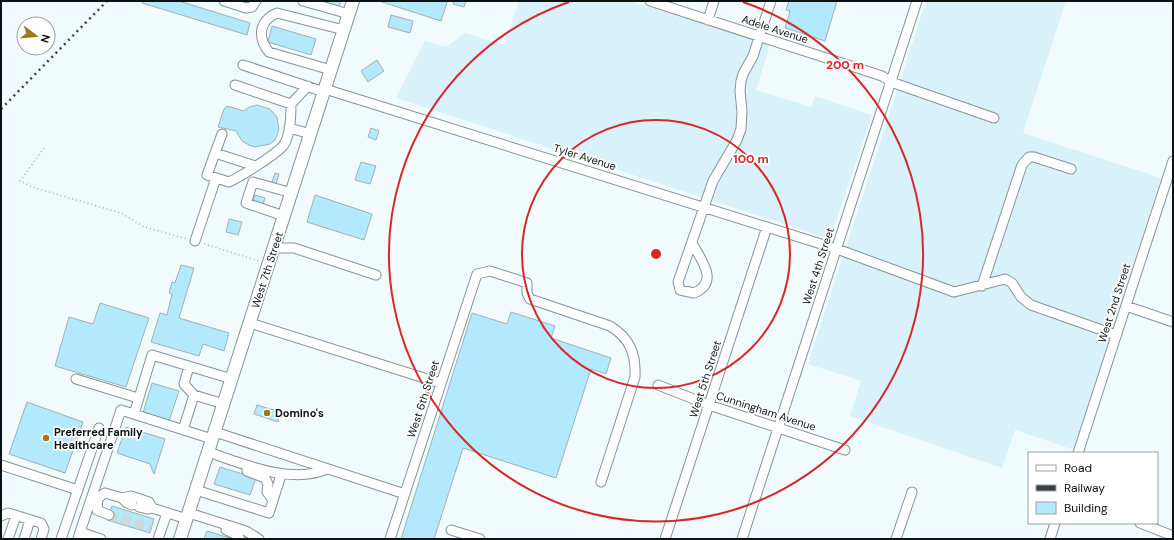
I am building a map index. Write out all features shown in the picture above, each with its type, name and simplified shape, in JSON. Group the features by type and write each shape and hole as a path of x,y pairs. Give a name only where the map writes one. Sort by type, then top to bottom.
{"main road":[{"name":"West 7th Street","path":"180,539 353,1"}],"street":[{"path":"224,1 246,8 252,7 256,1"},
{"path":"303,1 349,14"},
{"name":"Adele Avenue","path":"650,1 882,76 891,82 994,118"},
{"path":"708,20 714,1"},
{"path":"692,243 707,273 708,280 704,287 694,293 680,290 678,282 713,181 737,140 741,129 741,81 743,74 753,56 771,1"},
{"name":"West 4th Street","path":"742,539 917,1"},
{"path":"331,70 269,52 263,44 261,28 268,17 277,12 344,30"},
{"name":"Tyler Avenue","path":"243,65 837,249 954,292 1005,279 1012,283 1021,297 1031,305 1116,335"},
{"path":"235,86 291,104"},
{"path":"222,134 208,176 229,182 245,174 283,146 289,128 291,104 308,86"},
{"path":"289,128 311,134"},
{"path":"215,153 255,166"},
{"path":"982,286 1022,165 1025,160 1034,157 1071,169"},
{"name":"West 2nd Street","path":"1078,452 1173,161"},
{"path":"245,174 253,182 292,193"},
{"path":"195,241 216,178"},
{"path":"253,182 246,203 284,216"},
{"name":"West 5th Street","path":"665,539 767,227"},
{"path":"274,248 294,248 376,275"},
{"name":"West 6th Street","path":"390,539 440,382 477,274 484,272 490,271 527,283 530,299 610,326 620,332 630,346 636,360 635,377 601,482"},
{"path":"1126,306 1173,322"},
{"path":"250,323 440,382"},
{"path":"134,414 152,355 232,379"},
{"path":"189,366 184,384 194,395 224,404"},
{"path":"76,379 138,398"},
{"name":"Cunningham Avenue","path":"658,385 709,406 845,450"},
{"path":"182,430 194,395"},
{"path":"101,539 79,535 121,410 182,430 214,436 327,469 405,494"},
{"path":"60,539 99,428"},
{"path":"208,452 280,475 320,472 327,469"},
{"path":"223,457 227,464 265,478 268,484 267,492 273,500"},
{"path":"1,465 78,490"},
{"path":"196,490 269,513 280,475"},
{"path":"896,539 912,492"},
{"path":"109,515 97,510 98,498 105,493 122,498 127,503 135,506 188,516 246,531 255,538"},
{"path":"122,498 131,496 149,502 152,508"},
{"path":"1,516 8,513 41,522 44,529 41,539"},
{"path":"151,528 159,535 167,513"},
{"path":"8,539 16,516"},
{"path":"24,539 30,520"},
{"path":"214,522 238,538"},
{"path":"1050,539 1055,524"},
{"path":"1143,524 1173,536"},
{"path":"451,530 480,539"}],"path":[{"path":"44,148 20,180 35,188 121,213 144,228 195,241 269,264"}],"shaded area":[{"path":"519,1 629,1 770,45 756,90 811,107 815,96 872,115 830,239 396,98 425,41 446,47 465,33 504,45"},
{"path":"926,1 1066,1 1023,133 1161,178 1074,450 1015,430 1002,468 850,416 861,381 808,364"}],"building":[{"path":"143,1 179,1 250,23 247,35 142,3"},
{"path":"314,1 341,1 338,8"},
{"path":"379,1 445,1 447,2 441,21"},
{"path":"454,1 466,1 464,7 453,4"},
{"path":"789,1 837,1 825,41 785,28 790,11 786,10"},
{"path":"391,15 413,21 410,33 388,27"},
{"path":"272,26 316,39 311,55 268,42"},
{"path":"377,60 384,71 368,82 361,71"},
{"path":"257,105 270,109 277,117 279,130 275,140 270,144 255,147 242,141 236,131 218,127 224,109 227,106 244,111 249,107"},
{"path":"371,128 379,131 376,140 368,137"},
{"path":"361,162 376,166 370,184 355,180"},
{"path":"275,173 279,174 276,184 272,182"},
{"path":"255,195 265,198 263,204 253,202"},
{"path":"315,195 372,214 364,240 307,222"},
{"path":"229,219 242,222 238,235 226,232"},
{"path":"181,265 194,268 179,318 229,333 224,351 203,344 199,356 151,342 160,313 167,315 172,294 169,293 172,282 175,283"},
{"path":"100,303 149,318 126,387 55,366 69,317 93,324"},
{"path":"511,312 555,326 551,338 611,358 606,374 591,369 556,478 463,448 434,539 401,539 472,313 507,324"},
{"path":"152,383 179,391 168,424 142,416"},
{"name":"Preferred Family Healthcare","path":"27,402 83,422 65,473 9,454"},
{"name":"Domino's","path":"257,405 280,412 278,422 254,414"},
{"path":"126,427 165,439 154,474 150,464 117,453"},
{"path":"220,467 256,478 250,495 214,484"},
{"path":"112,506 154,519 150,533 107,520"},
{"path":"207,531 233,539 204,539"}],"tunnel":[{"path":"109,515 151,528"}],"railway":[{"path":"1,109 107,1"}],"place":[{"name":"Domino's","path":"267,413"},
{"name":"Preferred Family Healthcare","path":"46,438"}]}
